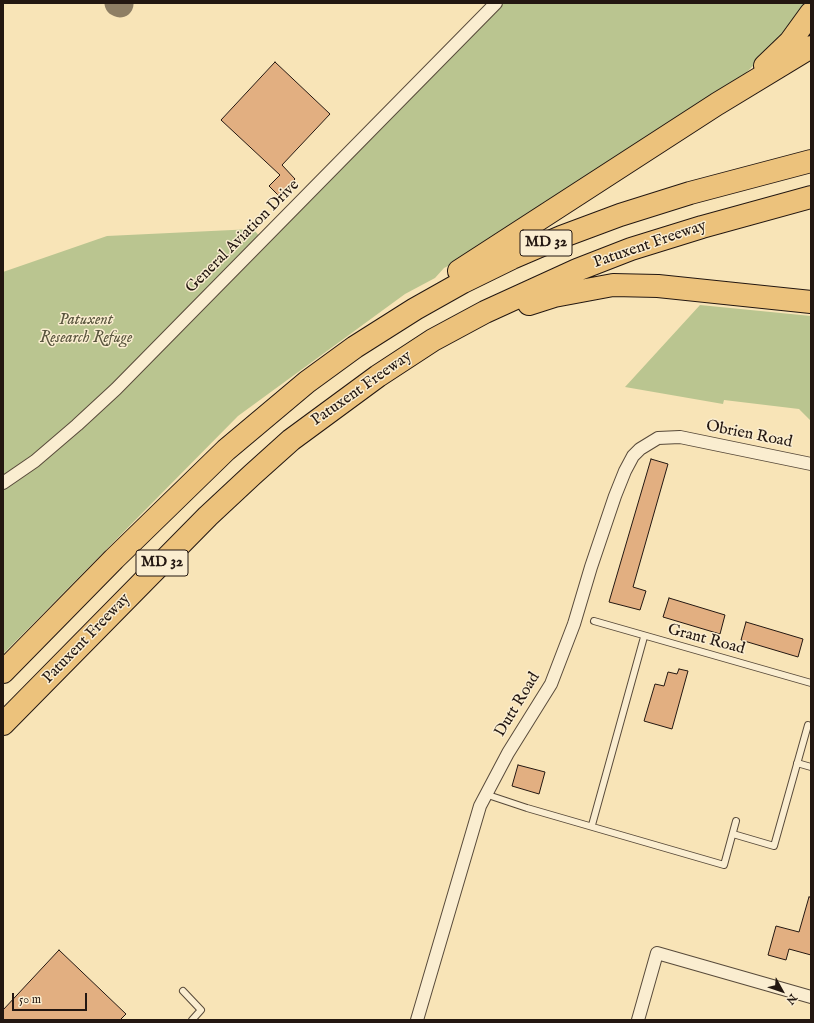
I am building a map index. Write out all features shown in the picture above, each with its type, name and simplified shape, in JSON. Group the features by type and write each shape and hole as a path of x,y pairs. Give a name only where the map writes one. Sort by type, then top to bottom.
{"highway":[{"path":"717,104 769,63 790,42 811,13"},
{"path":"307,382 353,344 410,302 717,104 811,47"},
{"name":"MD 32","path":"3,672 181,492 232,444 307,382 355,347 414,309 463,282 512,258 620,215 690,192 811,160"},
{"name":"Patuxent Freeway","path":"3,724 208,516 291,440 378,376 433,340 485,312 535,288 631,250 702,226 811,198"},
{"path":"329,411 488,320 554,296 613,285 658,286 811,302"}],"street":[{"name":"General Aviation Drive","path":"3,483 47,451 116,389 496,3"},
{"name":"Obrien Road","path":"680,437 811,464"},
{"name":"Dutt Road","path":"417,1020 472,829 485,794 508,753 551,684 574,624 590,567 629,463 640,449 658,438 680,437"},
{"path":"638,1020 657,953 811,997"}],"lane":[{"name":"Grant Road","path":"594,621 644,637 811,683"},
{"path":"592,825 644,637"},
{"path":"733,834 774,846 808,725 811,726"},
{"path":"797,763 811,767"},
{"path":"485,794 527,808 592,825 724,865 736,821"},
{"path":"183,991 201,1010 192,1020"}],"green space":[{"name":"Patuxent Research Refuge","path":"502,3 806,3 790,28 746,73 566,190 469,256 444,268 435,278 405,294 238,416 3,654 3,272 107,236 253,229 266,243"},
{"path":"700,305 811,316 811,421 799,409 724,400 723,404 625,387"}],"building":[{"path":"275,62 330,114 282,165 295,179 279,196 269,186 280,175 221,120"},
{"path":"651,459 668,464 633,587 646,591 640,610 609,602"},
{"path":"669,598 725,615 720,634 663,617"},
{"path":"746,622 803,639 798,657 741,640"},
{"path":"679,669 688,671 672,729 644,721 655,684 664,686 668,672 677,674"},
{"path":"518,765 545,772 539,794 512,786"},
{"path":"809,897 811,897 811,955 789,949 786,960 768,955 776,926 799,932"},
{"path":"59,950 126,1014 120,1020 3,1020 3,1010"}]}
